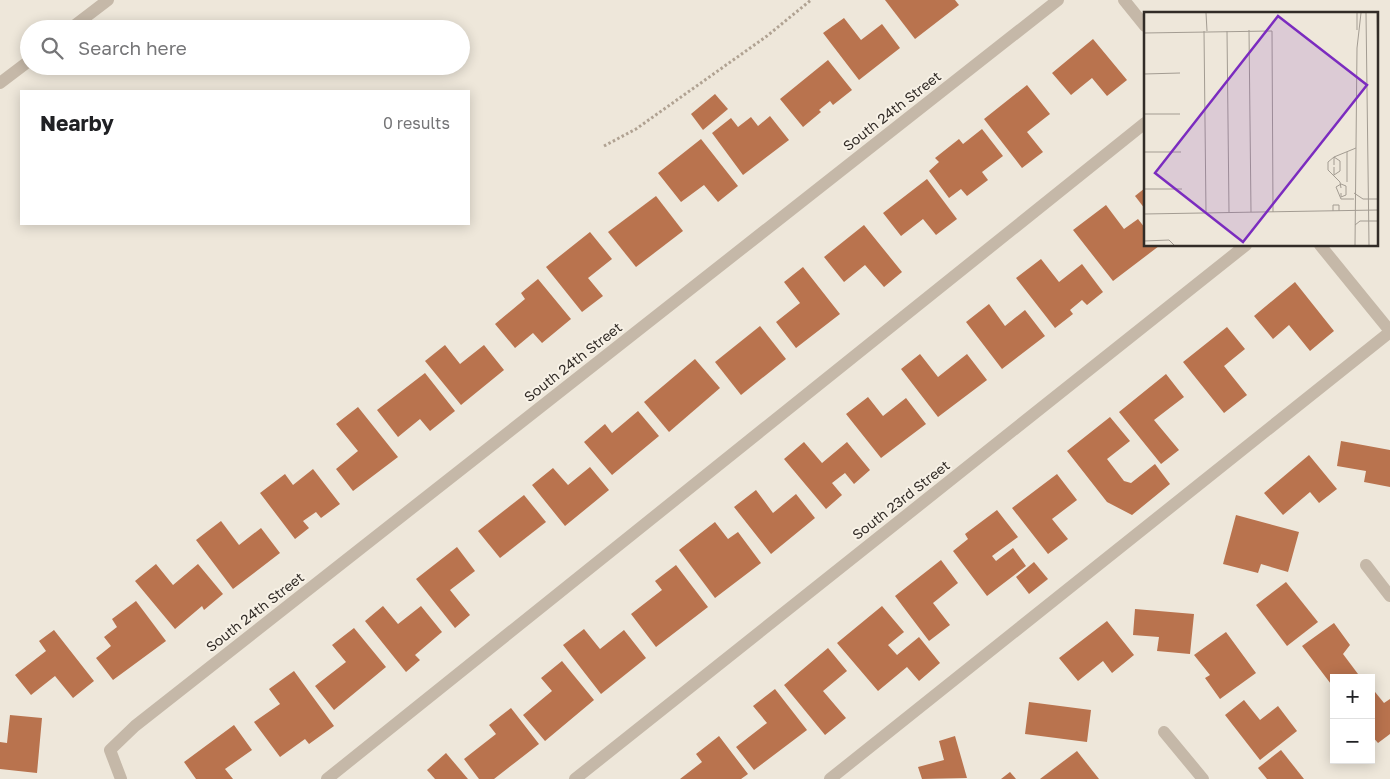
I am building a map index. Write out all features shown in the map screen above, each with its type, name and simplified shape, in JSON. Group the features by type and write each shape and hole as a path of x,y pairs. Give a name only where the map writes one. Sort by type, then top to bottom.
{"street":[{"path":"82,20 108,0"},
{"name":"South 24th Street","path":"121,779 110,750 135,726 1058,0"},
{"path":"1124,0 1144,25"},
{"path":"0,83 20,68"},
{"path":"327,779 1144,124"},
{"name":"South 23rd Street","path":"575,779 1245,246"},
{"path":"830,779 1390,332 1321,246"},
{"path":"1366,565 1390,596"},
{"path":"1164,732 1203,779"}],"path":[{"path":"604,146 636,129 767,36 811,0"}],"building":[{"path":"885,0 955,0 959,5 915,39"},
{"path":"844,18 861,40 882,24 900,48 859,80 823,33"},
{"path":"1093,39 1127,80 1107,96 1092,78 1071,95 1052,73"},
{"path":"828,60 852,90 833,105 830,101 819,110 821,112 803,127 780,99"},
{"path":"1027,85 1050,114 1027,132 1043,152 1022,168 984,119"},
{"path":"715,94 728,109 703,130 691,114"},
{"path":"770,116 789,140 743,175 712,133 731,118 738,127 751,117 758,126"},
{"path":"982,129 1003,156 982,172 988,180 967,196 961,189 949,198 929,171 939,162 935,158 959,139 963,144"},
{"path":"701,139 738,186 718,202 704,185 681,202 658,173"},
{"path":"927,179 957,219 936,235 923,219 901,236 883,213"},
{"path":"1144,189 1144,208 1135,196"},
{"path":"656,196 683,231 636,267 608,232"},
{"path":"1106,205 1124,229 1138,219 1144,227 1144,246 1159,246 1113,281 1073,230"},
{"path":"864,225 902,272 884,287 865,265 844,282 824,257"},
{"path":"590,232 612,259 588,278 603,296 582,312 546,267"},
{"path":"1041,259 1059,282 1082,264 1103,292 1087,305 1082,300 1070,310 1073,314 1055,328 1016,278"},
{"path":"803,267 840,314 796,348 776,322 800,303 784,282"},
{"path":"538,279 571,319 542,343 533,333 515,348 495,324 525,299 521,293"},
{"path":"1295,282 1334,331 1310,351 1289,325 1273,339 1254,316"},
{"path":"989,304 1005,326 1025,310 1045,336 1002,369 966,322"},
{"path":"760,326 786,359 741,395 715,362"},
{"path":"1227,327 1245,349 1224,366 1247,395 1224,413 1183,362"},
{"path":"445,345 460,364 484,345 504,370 461,405 425,361"},
{"path":"920,354 938,377 967,354 987,380 938,417 901,369"},
{"path":"695,359 720,388 669,432 644,402"},
{"path":"425,373 455,411 430,431 420,419 398,437 377,410"},
{"path":"1166,374 1184,397 1154,420 1179,450 1161,464 1119,412"},
{"path":"868,397 883,416 906,398 926,424 881,458 846,414"},
{"path":"358,407 398,457 353,491 336,469 358,451 336,424"},
{"path":"638,411 659,436 612,475 584,442 605,424 612,433"},
{"path":"1110,417 1130,441 1107,459 1124,481 1131,483 1155,464 1170,484 1132,515 1107,502 1067,451"},
{"path":"1341,441 1390,450 1390,487 1364,482 1366,471 1337,466"},
{"path":"804,442 822,463 847,442 870,470 854,484 845,473 832,483 842,495 826,509 784,459"},
{"path":"1309,455 1337,489 1319,503 1310,492 1283,515 1264,493"},
{"path":"590,467 609,490 565,526 532,485 553,468 568,485"},
{"path":"313,469 340,504 321,518 316,512 303,521 309,528 295,539 260,493 285,474 293,485"},
{"path":"1057,474 1077,500 1052,519 1068,539 1048,554 1012,508"},
{"path":"756,490 773,513 796,494 815,518 771,554 734,507"},
{"path":"524,495 546,522 500,558 478,531"},
{"path":"997,510 1018,537 992,556 996,561 1013,548 1026,566 987,596 953,551 968,539 965,534"},
{"path":"1236,515 1299,532 1288,572 1261,564 1258,573 1223,564"},
{"path":"221,521 239,545 261,528 280,553 233,589 196,540"},
{"path":"715,522 728,539 738,532 761,563 715,598 679,550"},
{"path":"457,547 475,571 450,590 470,615 455,628 416,579"},
{"path":"941,560 958,583 933,603 950,625 929,641 895,596"},
{"path":"1034,562 1048,579 1029,594 1016,577"},
{"path":"156,564 173,585 198,564 223,594 204,610 202,606 175,629 135,581"},
{"path":"676,565 708,607 656,647 631,614 662,590 655,581"},
{"path":"1286,582 1318,622 1287,646 1256,605"},
{"path":"136,601 166,641 113,680 96,658 111,646 104,637 117,627 112,619"},
{"path":"383,606 398,624 421,606 442,632 415,655 420,660 406,672 365,621"},
{"path":"882,606 904,632 888,645 897,655 919,637 940,663 919,681 907,667 878,691 837,643"},
{"path":"1135,609 1194,614 1190,654 1157,651 1159,637 1133,635"},
{"path":"1107,621 1134,655 1112,673 1103,661 1078,681 1059,658"},
{"path":"1334,623 1350,645 1343,654 1358,674 1330,674 1330,683 1302,646"},
{"path":"354,628 386,667 334,710 315,686 346,662 332,645"},
{"path":"584,629 600,649 624,630 646,658 601,694 563,645"},
{"path":"54,630 94,681 73,698 55,676 31,695 15,675 46,651 39,641"},
{"path":"1226,632 1256,673 1220,699 1205,678 1210,675 1194,655"},
{"path":"828,648 847,671 823,691 846,718 825,735 784,685"},
{"path":"562,661 594,700 545,741 523,715 552,691 541,678"},
{"path":"294,671 334,726 309,744 305,739 280,757 254,722 280,704 269,689"},
{"path":"775,689 807,730 754,770 736,747 767,723 753,706"},
{"path":"1375,692 1384,703 1390,699 1390,734 1378,743 1375,740"},
{"path":"1244,700 1260,720 1278,706 1297,731 1260,760 1225,715"},
{"path":"1029,702 1091,710 1087,742 1025,734"},
{"path":"511,708 539,744 494,779 479,779 464,759 496,734 489,725"},
{"path":"10,715 42,718 37,773 0,769 0,742 7,743"},
{"path":"234,725 252,750 225,769 233,779 196,779 184,762"},
{"path":"719,736 748,774 741,779 680,779 702,762 696,754"},
{"path":"955,736 967,778 922,779 918,767 944,760 939,741"},
{"path":"1281,750 1304,779 1267,779 1258,768"},
{"path":"1077,751 1099,779 1040,779"},
{"path":"446,753 468,779 435,779 427,770"},
{"path":"1010,772 1016,779 1001,779"}]}
